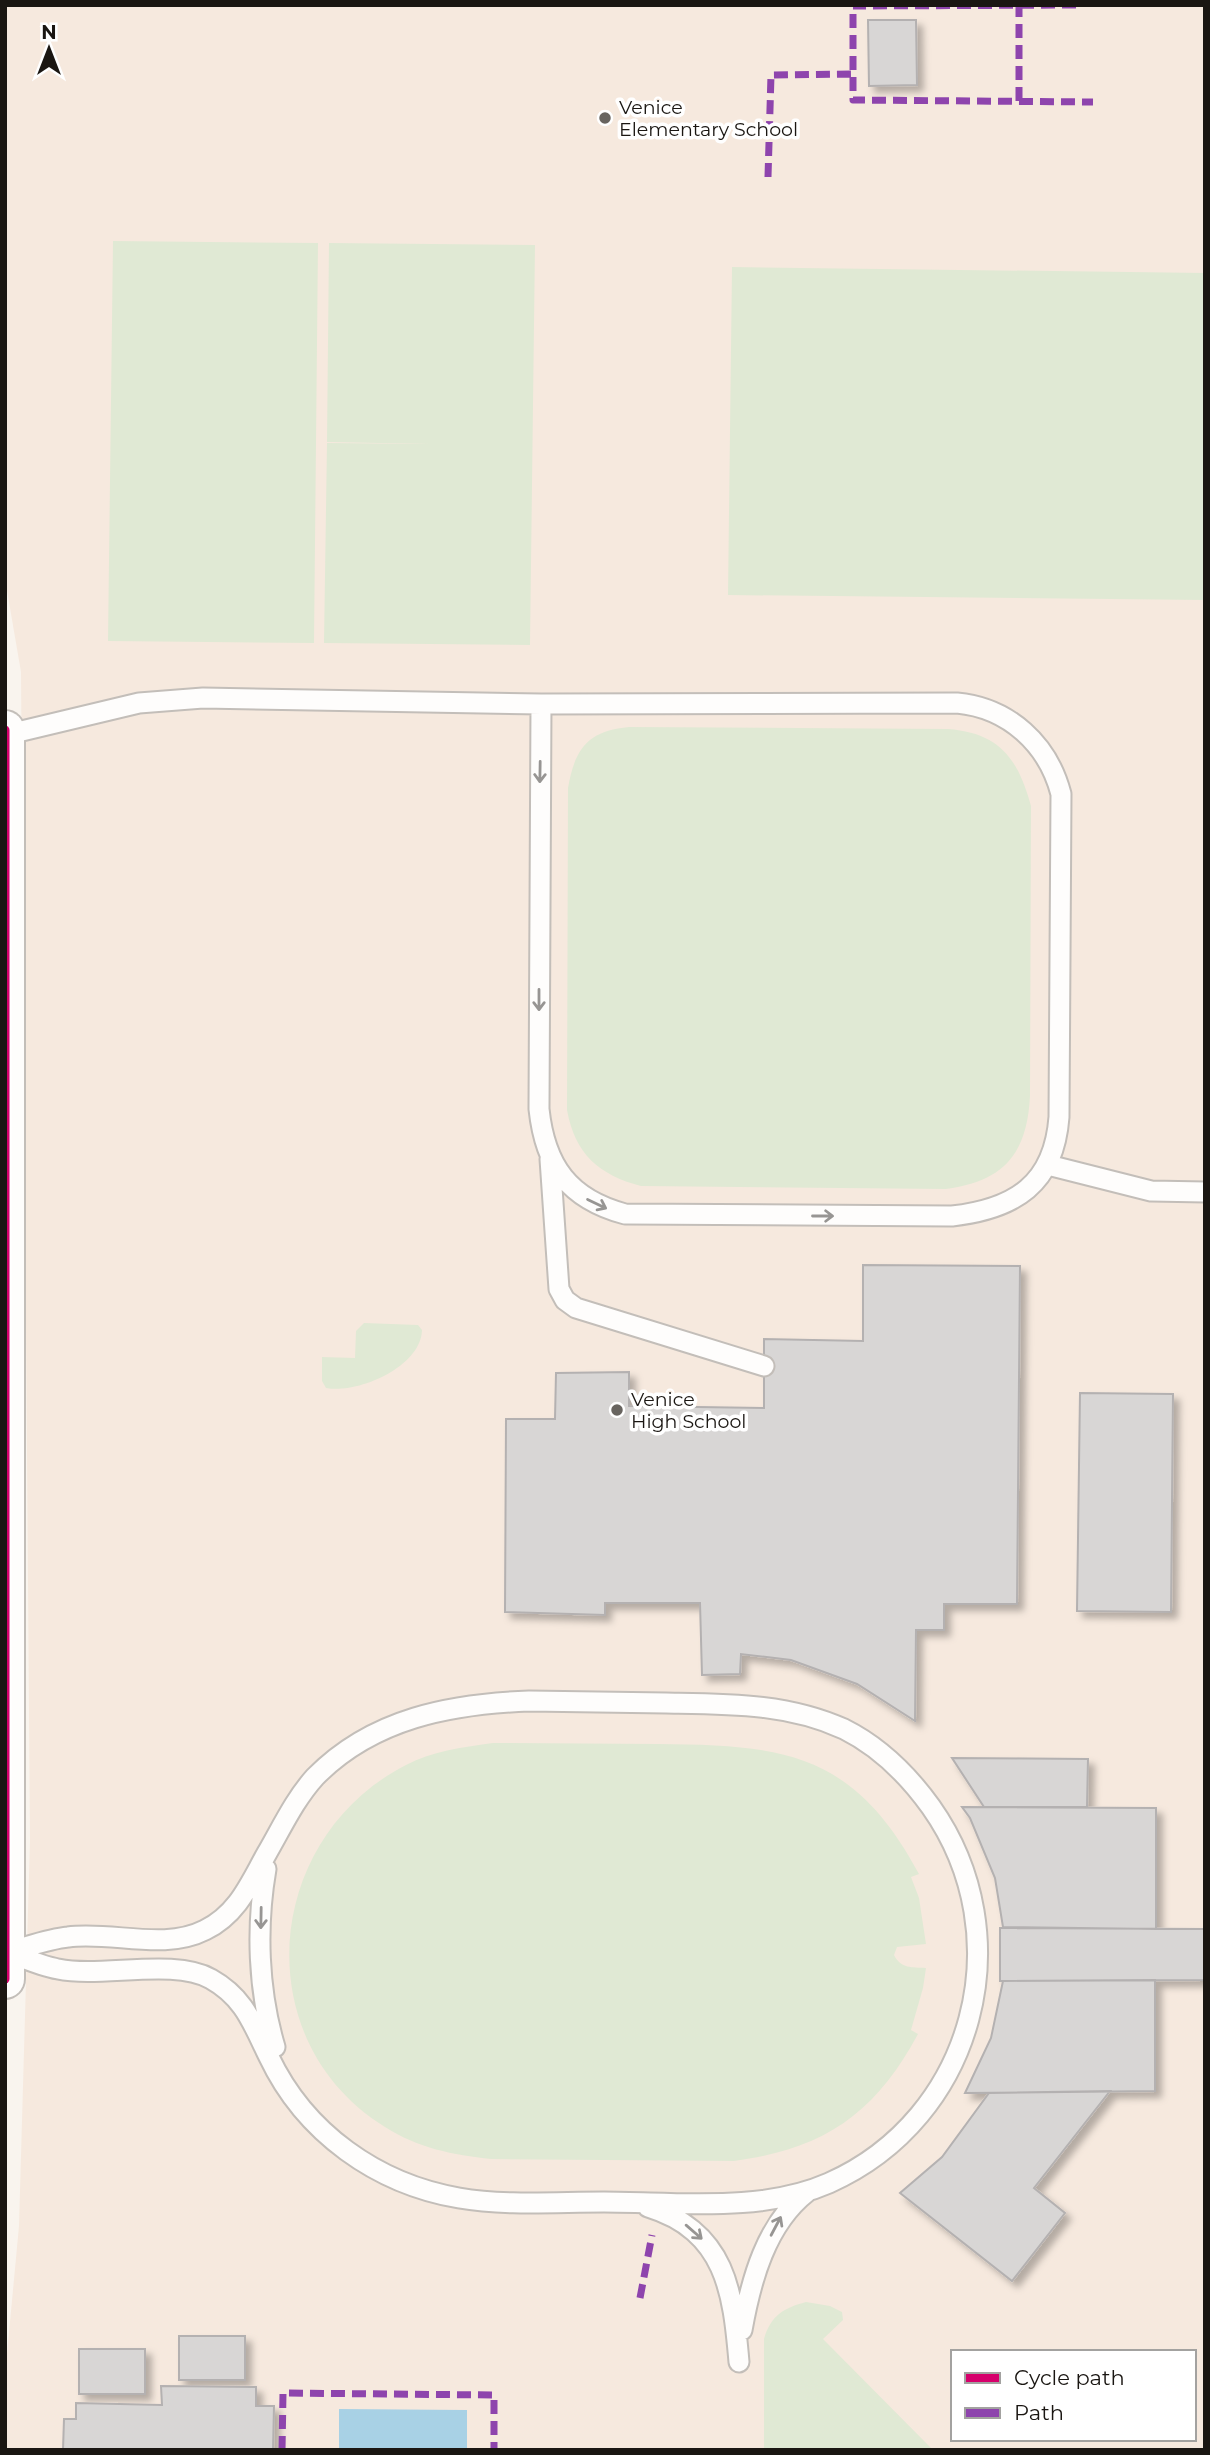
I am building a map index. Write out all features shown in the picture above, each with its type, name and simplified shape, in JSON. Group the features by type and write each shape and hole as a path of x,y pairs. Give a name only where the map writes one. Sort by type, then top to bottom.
{"street":[{"path":"5,734 6,1961"}],"lane":[{"path":"5,734 139,703 203,698 541,704 957,703 994,712 1030,737 1051,766 1061,794 1059,1117 1048,1165 1021,1195 973,1214 645,1216 625,1214 594,1204 569,1185 549,1156"},
{"path":"541,704 539,1109 549,1156 559,1289 565,1300 576,1308 764,1366"},
{"path":"1048,1165 1151,1192 1205,1192"},
{"path":"529,1701 741,1704 798,1712 845,1730 869,1744 909,1779 949,1835 969,1885 977,1919 978,1973 967,2029 956,2057 920,2113 876,2154 852,2171 810,2190 744,2202 503,2202 431,2193 399,2182 341,2147 295,2099 268,2057 246,2009 231,1992 209,1978 183,1971 59,1969 6,1961 69,1937 163,1938 205,1930 229,1914 249,1890 281,1828 315,1778 359,1742 408,1719 471,1704 529,1701"},
{"path":"281,1828 267,1863 263,1888 262,1978 272,2035 295,2099"},
{"path":"634,2202 666,2212 689,2227 707,2244 719,2262 729,2284 739,2362 746,2312 764,2253 782,2216 810,2190"}],"shaded area":[{"name":"Venice High School","path":"5,5 1205,5 1205,2450 5,2450 5,2375 19,2226 30,1841 21,672 5,579"}],"green space":[{"path":"113,241 318,243 314,643 108,641"},
{"path":"329,243 535,245 530,645 324,643 327,443 430,444 327,442"},
{"path":"732,267 1205,273 1205,600 728,595"},
{"path":"629,727 948,729 981,736 1004,751 1020,775 1031,806 1030,1096 1024,1134 1009,1161 983,1179 946,1189 641,1186 613,1176 591,1160 576,1139 567,1110 568,788 575,762 586,744 603,733"},
{"path":"364,1323 418,1325 422,1330 419,1343 411,1356 386,1375 354,1387 326,1388 322,1381 322,1357 355,1358 356,1331"},
{"path":"493,1743 658,1744 743,1748 779,1754 812,1764 841,1780 869,1803 894,1834 919,1874 911,1877 919,1898 926,1944 897,1947 894,1955 904,1965 926,1968 911,2030 918,2034 884,2086 844,2123 820,2137 795,2147 734,2161 491,2159 463,2155 423,2145 397,2134 340,2090 310,2044 293,1994 290,1941 300,1889 323,1840 358,1798 416,1760 448,1750"},
{"path":"806,2302 830,2306 842,2312 843,2320 823,2339 933,2450 764,2450 764,2339 770,2324 779,2314"}],"water":[{"path":"339,2409 467,2410 467,2450 339,2450"}],"building":[{"path":"868,20 916,20 917,85 869,86"},
{"path":"863,1265 1020,1266 1017,1604 944,1604 944,1630 916,1630 915,1721 857,1684 791,1660 741,1654 740,1674 702,1675 700,1603 605,1603 605,1615 505,1612 506,1419 555,1419 556,1373 629,1372 629,1406 764,1408 764,1339 863,1341"},
{"path":"1080,1393 1173,1394 1171,1612 1077,1611"},
{"path":"952,1758 1088,1759 1087,1807 984,1807"},
{"path":"962,1807 1156,1808 1156,1929 1003,1927 995,1878 970,1818"},
{"path":"1000,1928 1205,1929 1205,1980 1000,1981"},
{"path":"1155,1980 1155,2091 965,2093 991,2038 1003,1981"},
{"path":"1110,2091 1034,2188 1065,2213 1012,2281 900,2193 942,2157 989,2093"},
{"path":"179,2336 245,2336 245,2380 179,2380"},
{"path":"79,2349 145,2349 145,2394 79,2394"},
{"path":"161,2386 256,2387 256,2406 274,2406 273,2450 63,2450 64,2419 76,2419 76,2403 162,2405"}],"marked path":[{"path":"1076,5 853,6 853,100 1093,102"},
{"path":"1019,7 1019,101"},
{"path":"768,177 771,75 853,74"},
{"path":"640,2298 652,2235"},
{"path":"282,2450 283,2393 494,2395 494,2450"}],"cycle path":[{"path":"5,730 5,1979"}],"place":[{"name":"Venice Elementary School","path":"605,118"},
{"name":"Venice High School","path":"617,1410"}]}
